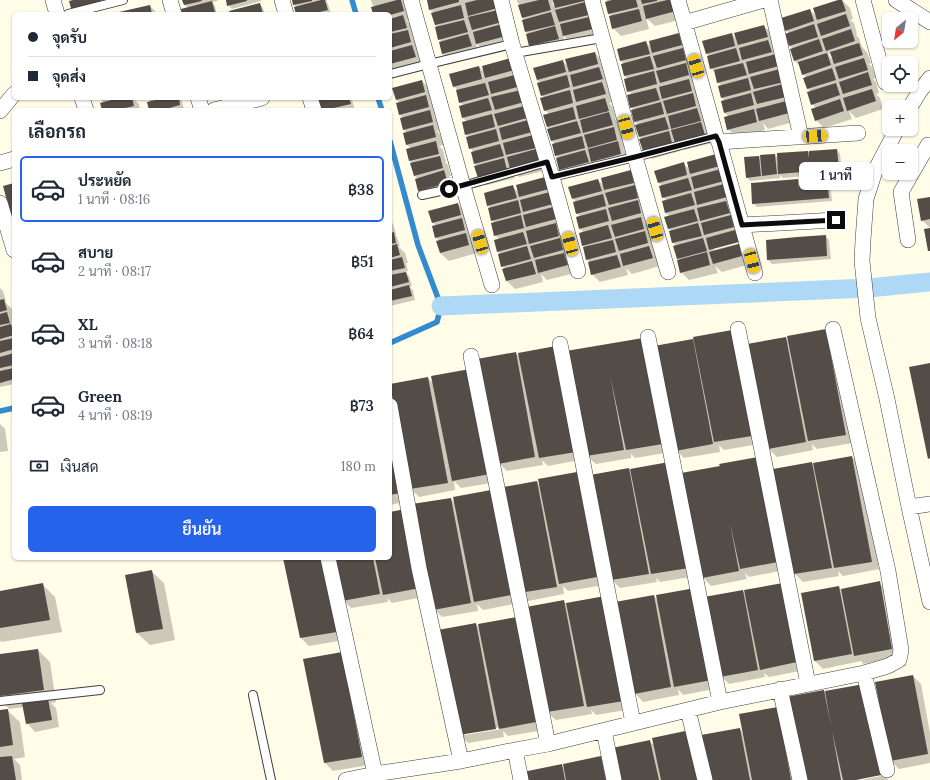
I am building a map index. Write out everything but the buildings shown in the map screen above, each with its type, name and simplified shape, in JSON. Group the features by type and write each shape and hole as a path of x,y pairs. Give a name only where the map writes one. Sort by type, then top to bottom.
{"street":[{"path":"53,0 56,12"},
{"path":"170,0 173,12"},
{"path":"282,0 285,12"},
{"path":"411,0 492,285"},
{"path":"501,0 578,271"},
{"path":"592,0 668,272"},
{"path":"678,0 755,272"},
{"path":"684,23 764,0"},
{"path":"770,0 800,137"},
{"path":"863,0 882,71"},
{"path":"896,0 930,22"},
{"path":"914,100 930,78"},
{"path":"0,111 12,96"},
{"path":"222,108 254,100"},
{"path":"718,139 800,137 858,133"},
{"path":"893,136 875,171 866,199 862,261 868,318 888,399 909,507 930,602"},
{"path":"908,240 901,192 928,145 930,145"},
{"path":"0,162 12,159"},
{"path":"0,203 12,243"},
{"path":"742,225 836,220"},
{"path":"346,780 375,774 425,773 461,761 548,744 720,702 864,673 888,666 899,660 901,650 888,571 833,329"},
{"path":"738,330 808,684"},
{"path":"648,337 720,702"},
{"path":"560,344 633,723"},
{"path":"472,356 548,744"},
{"path":"392,417 419,568 461,761"},
{"path":"909,507 930,504"},
{"path":"328,560 375,774"},
{"path":"864,673 887,770"},
{"path":"780,689 800,780"},
{"path":"688,710 705,780"},
{"path":"604,731 614,780"},
{"path":"515,750 522,780"}],"lane":[{"path":"76,12 123,0"},
{"path":"392,73 429,64 514,49 602,38"},
{"path":"552,177 718,139"},
{"path":"422,196 547,162"},
{"path":"0,701 100,690"},
{"path":"253,695 271,780"}],"waterway":[{"path":"352,0 355,12"},
{"path":"379,100 381,108"},
{"path":"392,148 418,245 441,306 437,322 392,342"},
{"path":"441,306 868,288 930,282"},
{"path":"0,411 12,408"}],"route":[{"path":"449,189 547,162 552,177 716,136 742,225 836,220"}]}
